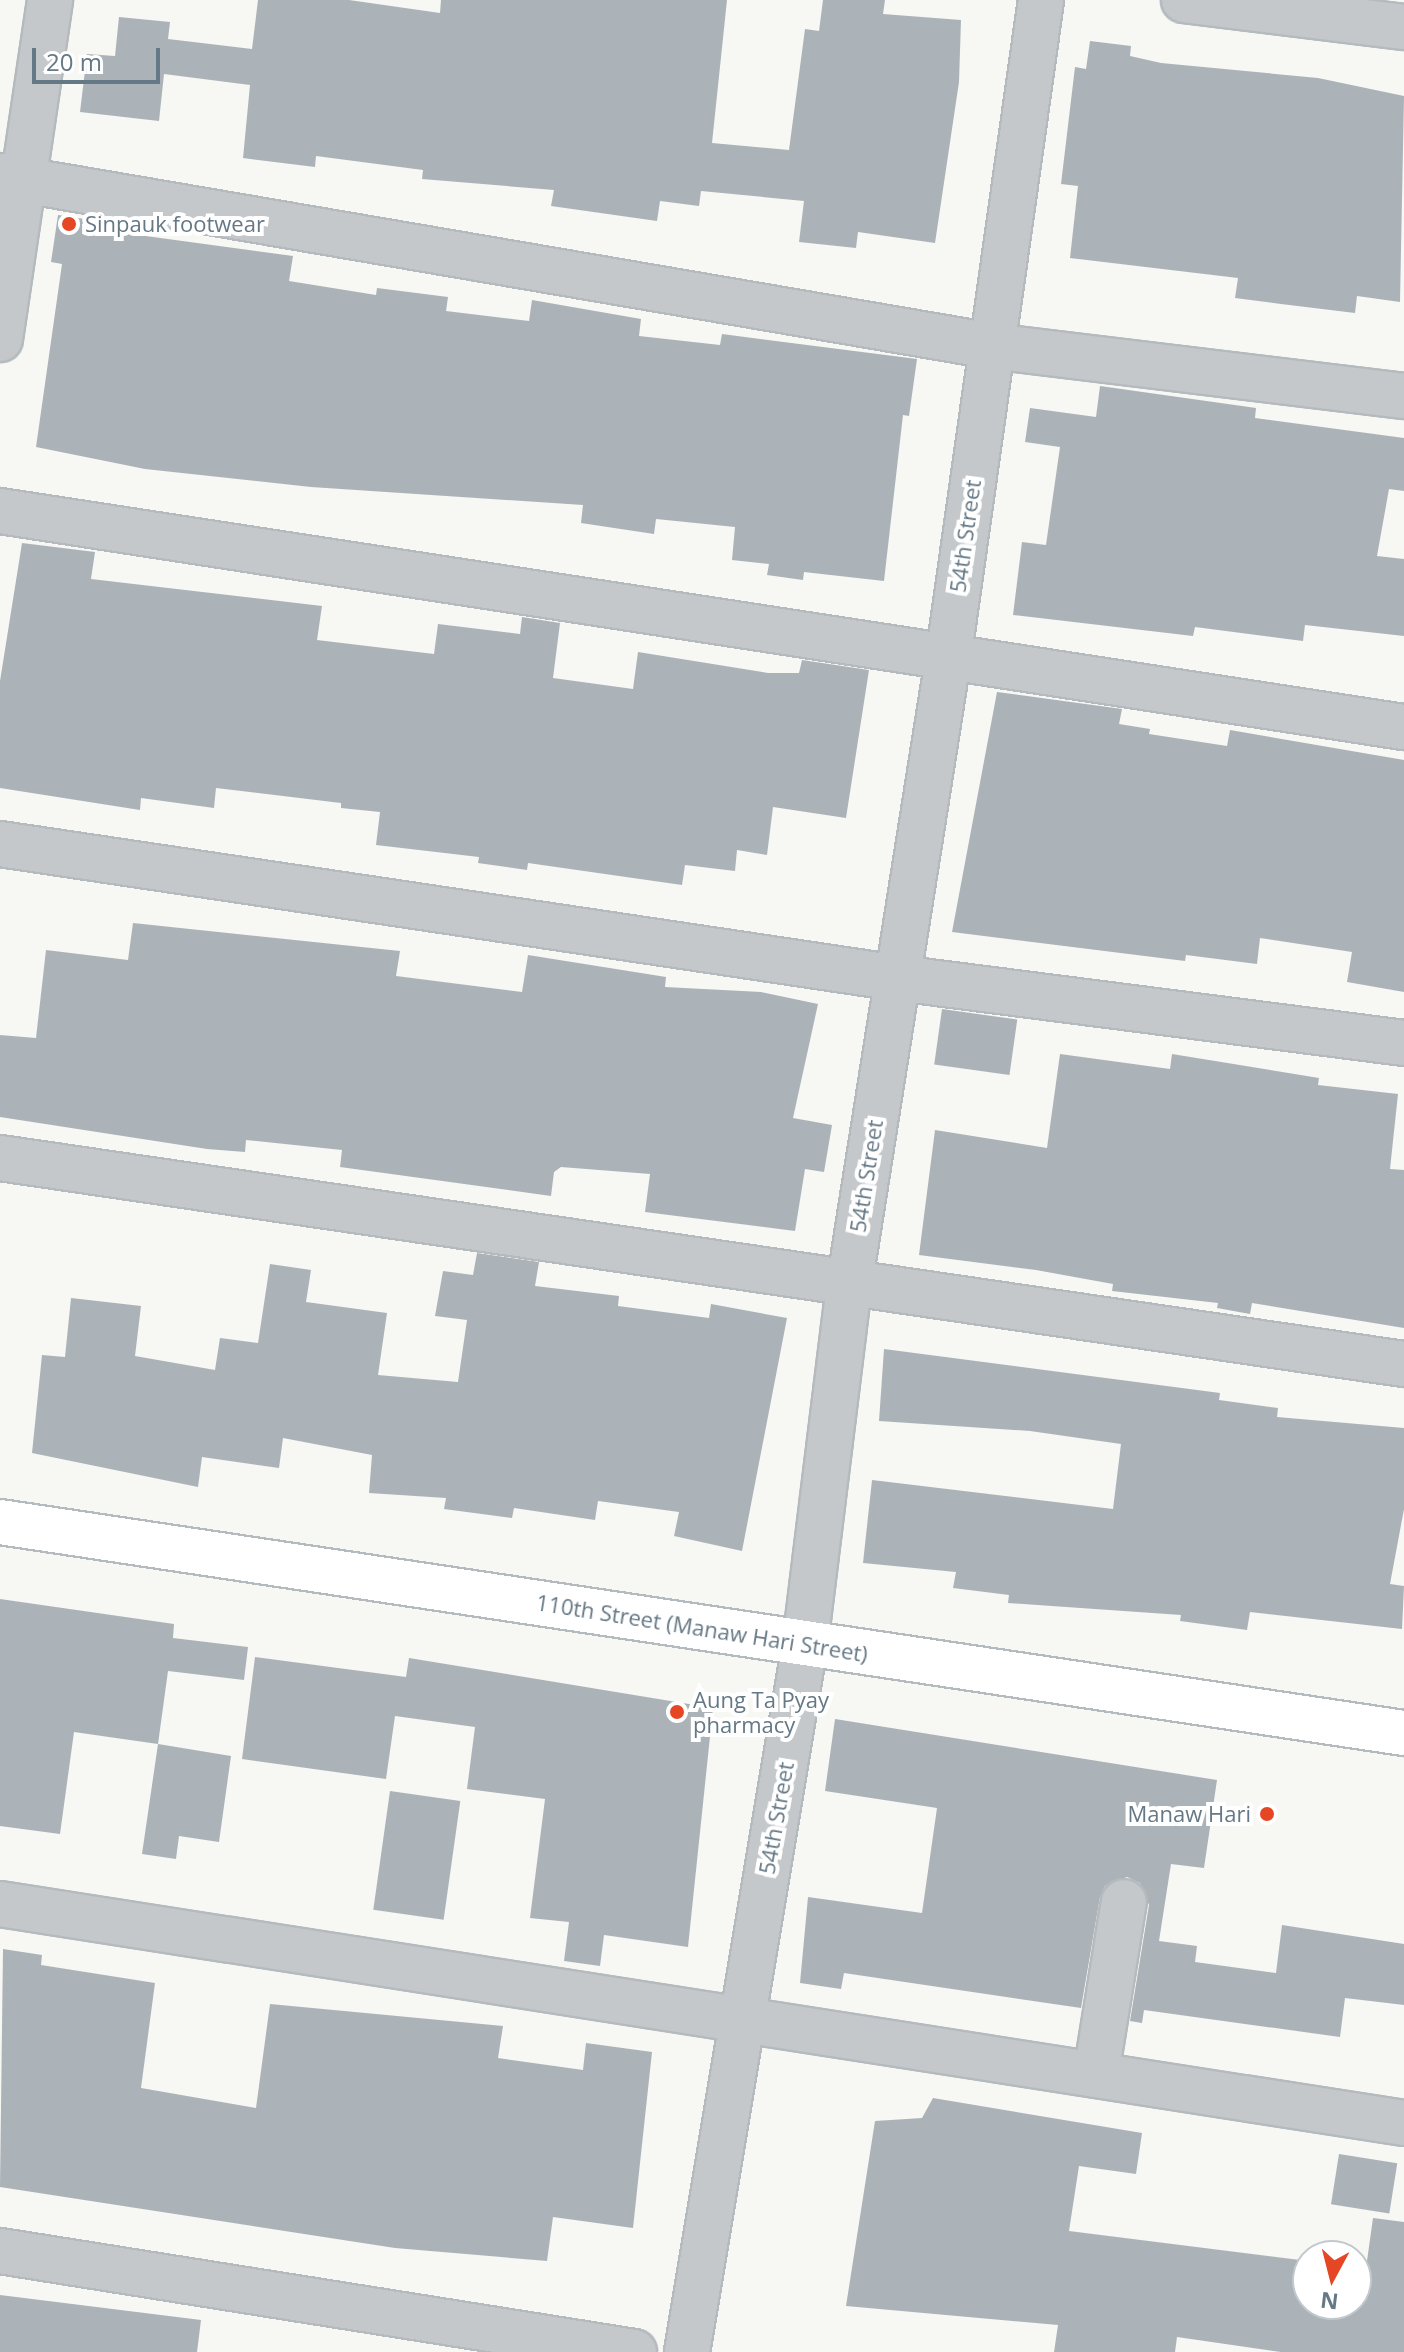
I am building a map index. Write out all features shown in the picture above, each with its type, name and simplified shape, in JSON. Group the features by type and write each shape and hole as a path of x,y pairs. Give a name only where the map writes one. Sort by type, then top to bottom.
{"main road":[{"name":"110th Street (Manaw Hari Street)","path":"0,1522 1404,1733"}],"street":[{"path":"0,339 13,178 50,0"},
{"name":"54th Street","path":"687,2352 805,1644 849,1286 949,653 1041,0"},
{"path":"1184,0 1404,27"},
{"path":"13,178 991,346 1404,396"},
{"path":"0,511 949,653 1404,727"},
{"path":"0,844 898,978 1404,1043"},
{"path":"0,1158 849,1286 1404,1364"},
{"path":"1096,2074 1124,1902"},
{"path":"0,1904 1404,2123"},
{"path":"0,2251 634,2352"}],"building":[{"path":"258,0 349,0 440,13 441,0 727,0 712,143 789,150 805,29 819,31 823,0 885,0 883,14 961,20 959,82 935,243 858,232 856,248 799,242 804,201 701,191 699,206 660,201 657,221 551,206 554,190 422,179 423,170 316,156 315,167 243,158 250,85 164,74 159,121 80,112 87,54 115,56 119,17 170,22 168,39 252,49"},
{"path":"1090,41 1131,46 1130,56 1161,63 1318,78 1404,96 1400,302 1357,296 1355,313 1235,298 1238,278 1070,258 1078,186 1061,184 1075,67 1086,69"},
{"path":"58,215 132,226 131,234 293,256 289,281 376,295 377,288 448,297 446,311 529,321 532,300 641,319 639,336 720,345 722,334 917,359 909,416 903,415 884,581 804,572 803,580 767,575 769,564 732,560 735,527 656,519 654,534 581,523 583,505 311,487 145,469 36,447 62,264 51,262"},
{"path":"1100,386 1256,408 1255,418 1404,438 1404,491 1389,489 1377,556 1404,559 1404,636 1305,625 1303,641 1195,627 1193,636 1013,615 1022,542 1046,545 1060,447 1025,442 1030,408 1096,417"},
{"path":"22,543 95,552 91,579 322,606 317,640 434,654 438,624 520,634 522,617 560,623 553,678 633,689 638,652 768,673 799,673 802,660 869,670 846,818 773,807 767,855 737,850 735,871 685,865 682,885 528,863 527,870 478,863 479,857 376,845 380,812 341,808 341,803 216,788 214,808 141,798 140,810 0,788 0,681"},
{"path":"997,692 1122,709 1119,724 1150,729 1149,734 1227,746 1230,730 1404,760 1404,992 1347,982 1352,952 1260,938 1257,964 1186,955 1185,961 952,932"},
{"path":"133,923 400,951 396,976 522,992 528,955 666,977 665,987 761,992 818,1004 793,1118 832,1125 824,1172 805,1169 795,1231 645,1212 650,1174 561,1167 554,1172 551,1196 340,1167 342,1150 246,1140 245,1152 207,1149 0,1117 0,1035 36,1038 46,950 128,960"},
{"path":"942,1009 1017,1020 1009,1075 934,1064"},
{"path":"1060,1054 1170,1069 1172,1054 1319,1078 1318,1085 1398,1094 1390,1169 1404,1170 1404,1328 1252,1303 1250,1314 1217,1308 1218,1303 1112,1291 1113,1284 1036,1270 919,1255 935,1130 1047,1148"},
{"path":"477,1253 539,1262 535,1286 619,1296 618,1306 709,1318 711,1304 787,1318 742,1551 674,1536 679,1512 598,1501 595,1520 514,1508 512,1518 444,1509 446,1498 369,1493 372,1455 283,1438 279,1468 202,1457 198,1487 32,1453 42,1355 65,1357 71,1298 141,1306 135,1356 215,1370 220,1338 258,1343 270,1264 311,1270 306,1302 387,1313 378,1375 458,1382 467,1320 435,1316 443,1271 473,1275"},
{"path":"884,1349 1220,1393 1219,1400 1278,1408 1277,1417 1404,1428 1404,1509 1390,1584 1404,1586 1402,1629 1250,1612 1247,1630 1180,1621 1181,1615 1008,1603 1009,1595 953,1588 956,1572 863,1563 872,1480 1113,1509 1121,1444 1030,1431 879,1421"},
{"path":"0,1599 174,1624 173,1638 248,1647 244,1680 168,1671 158,1744 74,1732 60,1834 0,1826"},
{"path":"255,1657 406,1677 409,1658 713,1708 688,1947 604,1935 600,1966 564,1961 569,1922 530,1918 545,1799 467,1789 475,1727 395,1716 386,1779 242,1759"},
{"path":"835,1719 1217,1780 1204,1868 1171,1864 1159,1941 1197,1946 1195,1962 1276,1973 1282,1925 1404,1944 1404,2005 1345,1998 1340,2037 1144,2010 1142,2023 1130,2021 1149,1905 1140,1883 1127,1877 1105,1886 1100,1897 1081,2008 844,1973 841,1989 800,1983 808,1897 922,1913 937,1808 825,1791"},
{"path":"158,1744 231,1756 219,1842 179,1836 176,1859 142,1854"},
{"path":"390,1791 460,1801 444,1920 373,1910"},
{"path":"3,1949 42,1955 41,1965 155,1983 141,2088 256,2108 270,2004 503,2026 498,2058 583,2070 586,2043 652,2052 633,2228 553,2217 547,2261 395,2248 0,2187"},
{"path":"933,2098 1142,2133 1136,2174 1079,2166 1069,2231 1292,2259 1292,2320 1372,2320 1370,2240 1373,2218 1404,2222 1404,2352 1281,2352 1177,2337 1175,2352 1054,2352 1058,2325 846,2306 875,2121 922,2118"},
{"path":"1339,2154 1397,2163 1389,2214 1331,2204"},
{"path":"0,2295 201,2320 197,2352 0,2352"}],"place":[{"name":"Sinpauk footwear","path":"69,224"},
{"name":"Aung Ta Pyay pharmacy","path":"677,1712"},
{"name":"Manaw Hari","path":"1267,1814"}]}
